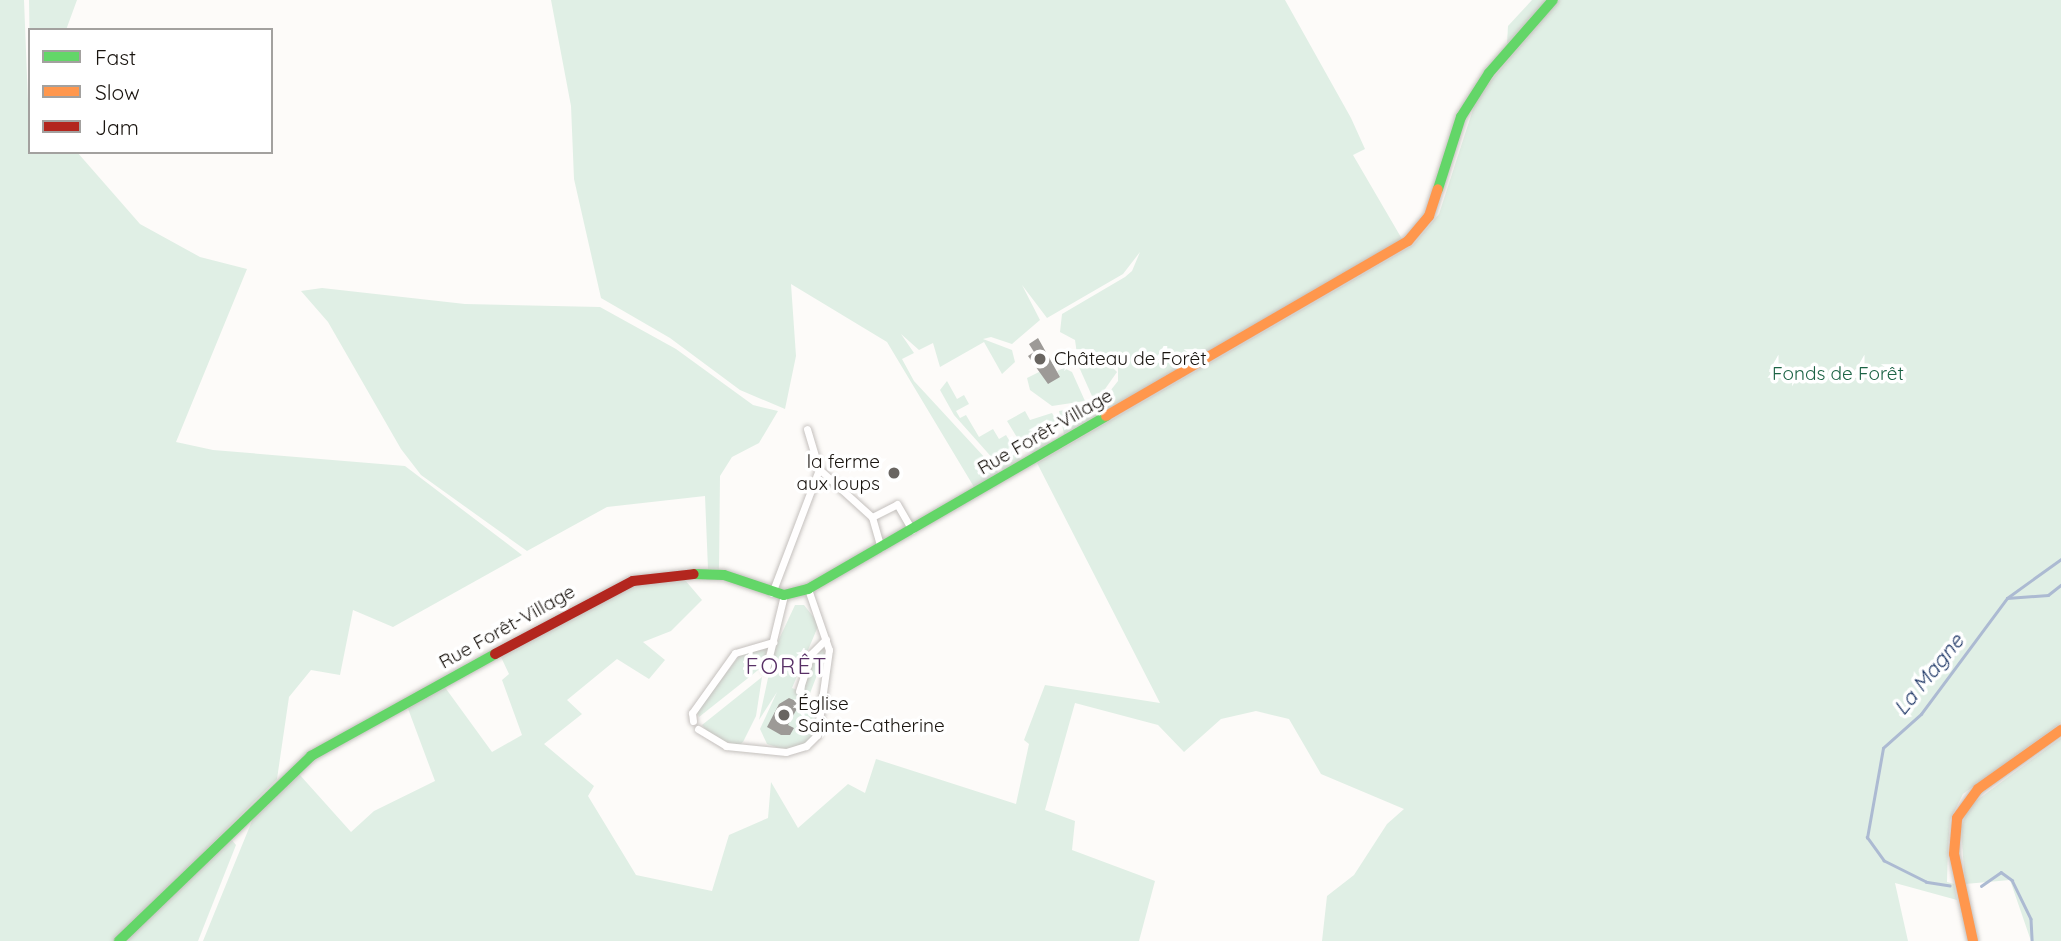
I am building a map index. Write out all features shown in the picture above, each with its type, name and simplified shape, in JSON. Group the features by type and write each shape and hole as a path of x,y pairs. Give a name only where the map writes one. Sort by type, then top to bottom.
{"street":[{"name":"Rue Forêt-Village","path":"120,941 311,755 633,581 724,575 778,594 808,589 1408,241 1429,216 1461,117 1489,72 1553,0"},
{"path":"807,429 819,469 872,517 881,548"},
{"path":"766,670 773,642 778,594 819,469"},
{"path":"872,517 897,504 912,530"},
{"path":"698,729 726,746 746,750 796,752 806,746 821,725 826,639 808,589"},
{"path":"799,691 811,654 826,639"},
{"path":"692,721 692,713 735,653 773,642"},
{"path":"1973,941 1954,854 1958,818 1978,789 2061,730"}],"green space":[{"path":"0,0 24,0 28,154 79,154 140,224 200,257 247,269 176,442 213,450 405,466 522,555 393,627 353,610 340,675 311,670 289,697 277,779 114,941 0,941"},
{"path":"29,0 77,0 67,28 29,28"},
{"path":"551,0 1285,0 1351,118 1365,149 1353,155 1402,239 1101,413 1099,405 1118,381 1118,368 1100,357 1078,361 1075,340 1060,332 1062,314 1125,277 1132,271 1140,252 1123,274 1047,318 1022,285 1040,320 1012,344 991,337 983,339 1012,350 1015,362 1002,374 984,342 940,367 933,343 919,350 901,334 914,353 902,359 914,381 999,473 974,487 887,342 791,284 796,356 785,409 740,390 670,338 601,298 574,179 571,106"},
{"path":"1532,0 1546,0 1507,44 1508,26"},
{"name":"Fonds de Forêt","path":"1559,0 2061,0 2061,723 1963,794 1950,820 1948,848 1947,882 1954,884 1957,900 1895,883 1908,941 1322,941 1327,896 1354,875 1387,824 1404,809 1321,774 1289,719 1256,711 1221,719 1184,752 1158,725 1075,703 1045,810 1075,821 1072,850 1155,881 1139,941 203,941 256,811 299,774 351,832 374,811 435,781 407,706 444,686 492,752 522,735 502,680 509,674 500,655 632,583 685,580 702,600 671,631 643,642 665,660 649,679 617,659 567,700 582,714 544,744 594,786 588,796 636,875 712,891 729,835 768,818 771,782 798,828 848,784 865,793 876,759 1016,804 1029,744 1024,740 1045,685 1160,703 1037,463 1413,245 1439,214 1477,97"},
{"path":"322,288 465,304 600,307 676,349 753,405 778,411 759,443 732,457 720,476 719,570 708,569 705,496 607,507 527,551 421,475 401,449 328,322 301,291"},
{"path":"1091,361 1106,361 1117,372 1098,399 1092,396 1079,367"},
{"path":"1064,368 1072,372 1085,401 1052,406 1030,390 1027,378 1041,371 1060,377 1057,371"},
{"path":"947,381 957,399 964,395 969,404 956,411 960,418 966,415 979,437 993,429 999,439 1006,435 1021,460 1003,470 954,415 940,390"},
{"path":"1088,406 1097,415 1064,434 1059,411"},
{"path":"1025,411 1030,420 1052,413 1059,425 1046,436 1050,443 1033,453 1024,449 1007,421"},
{"path":"795,605 804,605 819,624 792,688 797,690 813,652 823,646 825,654 809,696 817,723 813,737 798,748 782,749 767,744 760,729 777,692 759,720 774,650"},
{"path":"768,647 762,667 699,717 697,711 740,655"},
{"path":"762,677 756,716 743,742 738,746 711,736 702,725"},
{"path":"2061,738 2061,941 2031,941 2010,880 1965,884 1961,828 1969,806"},
{"path":"230,838 236,845 198,941 124,941"}],"building":[{"name":"Château de Forêt","path":"1038,338 1060,377 1048,384 1028,356 1034,352 1029,344"},
{"name":"Église Sainte-Catherine","path":"789,698 800,703 788,725 794,728 790,735 781,735 767,727 779,704"}],"waterway":[{"name":"La Magne","path":"2007,598 2061,559"},
{"name":"La Magne","path":"1950,886 1926,882 1884,861 1867,838 1883,748 1921,714 2007,598 2048,595 2061,585"},
{"name":"La Magne","path":"1981,886 2001,872 2012,880 2031,919 2032,941"}],"traffic: fast":[{"path":"1438,189 1461,117 1489,73 1553,0"},
{"path":"694,574 724,575 784,595 808,589 1106,416"},
{"path":"119,941 311,756 495,654"}],"traffic: slow":[{"path":"1106,416 1408,241 1429,216 1438,189"},
{"path":"1973,941 1954,854 1957,818 1978,789 2061,730"}],"traffic: jam":[{"path":"495,654 633,581 694,574"}],"place":[{"name":"Château de Forêt","path":"1040,359"},
{"name":"la ferme aux loups","path":"894,473"},
{"name":"Église Sainte-Catherine","path":"784,715"}],"district":[{"name":"FORÊT","path":"787,666"}]}
